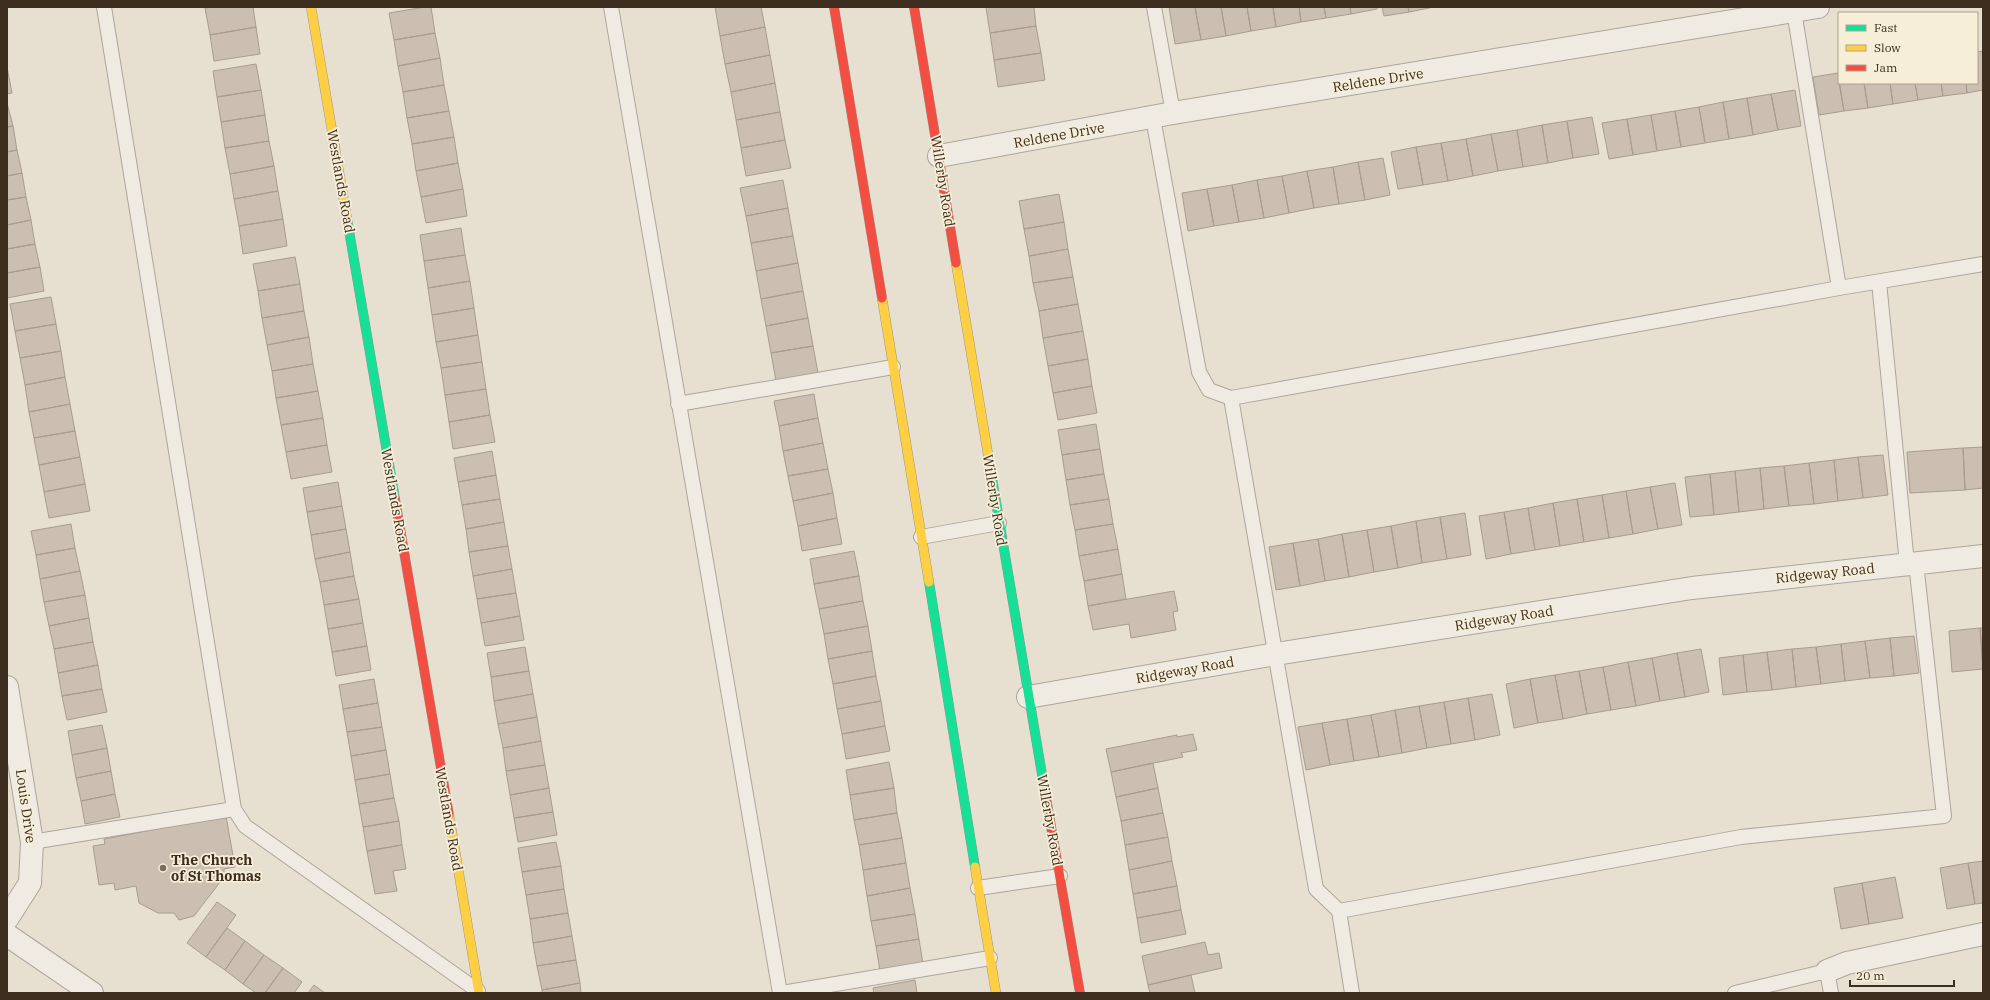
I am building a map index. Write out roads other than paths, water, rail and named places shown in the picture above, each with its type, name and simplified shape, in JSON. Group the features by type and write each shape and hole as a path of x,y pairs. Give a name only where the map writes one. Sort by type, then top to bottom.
{"street":[{"name":"Westlands Road","path":"311,7 478,992"},
{"path":"834,7 996,993"},
{"name":"Willerby Road","path":"914,7 1028,697 1080,993"},
{"name":"Reldene Drive","path":"939,156 1163,116 1818,7"},
{"name":"Ridgeway Road","path":"1028,697 1276,654 1692,588 1983,556"},
{"name":"Louis Drive","path":"7,687 32,842 30,883 7,919"},
{"path":"1827,971 1847,963 1983,934"},
{"path":"7,935 92,993"}],"lane":[{"path":"104,7 234,809 245,826 478,992"},
{"path":"611,7 678,404 781,993 990,958"},
{"path":"1154,7 1163,116 1199,372 1209,390 1231,398 1840,288 1983,264"},
{"path":"1794,11 1840,288"},
{"path":"1338,911 1741,837 1944,816 1879,282"},
{"path":"678,404 893,368"},
{"path":"1231,398 1316,889 1338,911 1352,993"},
{"path":"921,537 999,523"},
{"path":"32,842 234,809"},
{"path":"978,888 1060,876"},
{"path":"1735,993 1827,971 1832,993"}],"place":[{"name":"The Church of St Thomas","path":"163,868"}]}
